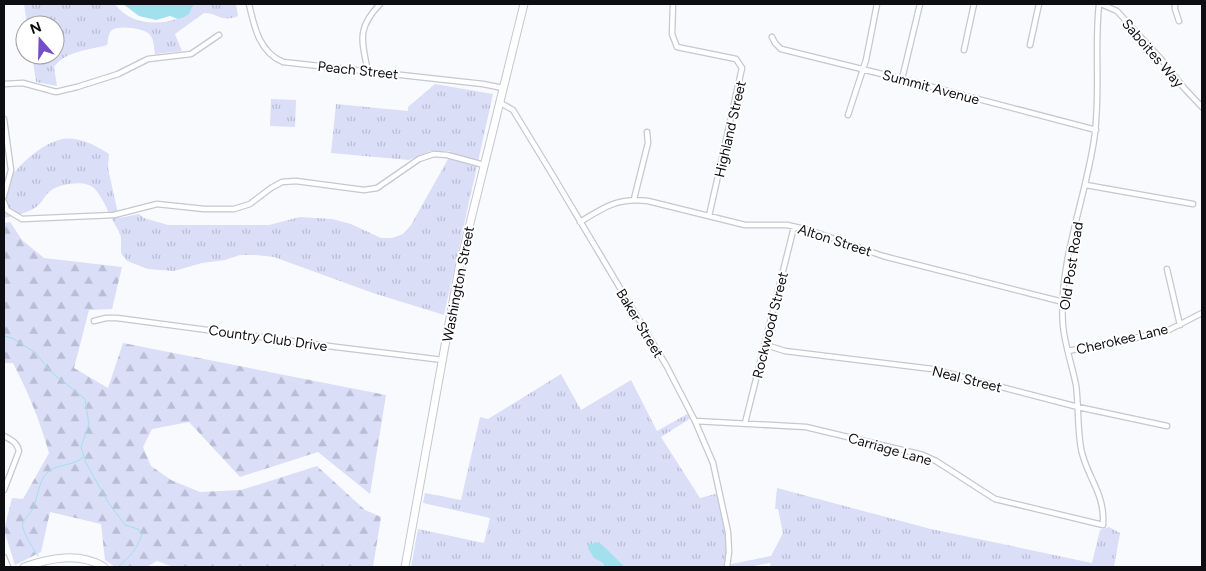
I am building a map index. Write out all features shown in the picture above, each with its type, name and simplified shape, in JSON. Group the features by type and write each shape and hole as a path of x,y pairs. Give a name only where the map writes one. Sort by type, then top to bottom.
{"main road":[{"name":"Washington Street","path":"405,567 459,268 524,4"},
{"path":"24,567 46,560 65,558 86,559 104,567"}],"street":[{"name":"Peach Street","path":"249,4 259,38 268,53 274,58 291,64 483,84 503,88"},
{"path":"368,72 362,34 367,18 380,4"},
{"name":"Highland Street","path":"673,4 672,34 677,48 736,59 742,68 709,216"},
{"path":"848,114 863,70 877,4"},
{"path":"902,79 920,4"},
{"path":"964,50 974,4"},
{"path":"1030,44 1039,4"},
{"name":"Saboites Way","path":"1100,4 1117,11 1202,107"},
{"name":"Old Post Road","path":"1100,4 1096,130 1069,259 1063,302 1063,325 1076,384 1082,454 1102,503 1103,525"},
{"path":"1175,4 1179,21"},
{"path":"4,84 23,83 56,92 118,74 148,60 191,54 218,35"},
{"name":"Summit Avenue","path":"772,36 781,49 1096,130"},
{"name":"Baker Street","path":"499,102 513,110 656,349 695,421 713,463 728,532 729,552 727,567"},
{"path":"4,118 11,170 4,196"},
{"path":"634,199 648,143 647,132"},
{"path":"4,202 7,210 22,219 114,214 157,204 204,209 234,209 250,204 282,182 296,181 364,190 377,188 418,159 434,154 447,155 484,165"},
{"path":"1086,185 1193,204"},
{"name":"Alton Street","path":"580,222 615,202 634,199 745,225 794,226 883,256 1063,302"},
{"name":"Rockwood Street","path":"745,423 766,345 794,226"},
{"path":"1167,270 1180,325"},
{"name":"Cherokee Lane","path":"1068,352 1165,332 1202,313"},
{"name":"Country Club Drive","path":"94,321 117,318 443,360"},
{"name":"Neal Street","path":"766,345 785,351 932,369 1078,407 1167,426"},
{"name":"Carriage Lane","path":"695,421 806,426 923,455 936,461 995,499 1103,525"},
{"path":"4,436 18,445 19,451 5,477 4,490"},
{"path":"4,557 8,567"}],"green space":[{"path":"24,4 115,4 126,15 139,21 154,23 181,17 190,11 194,4 236,4 238,16 223,18 204,13 175,34 182,51 155,54 152,39 147,33 132,28 115,28 108,37 107,45 71,54 65,58 65,15 26,15"},
{"path":"33,65 56,65 54,67 57,86 36,82"},
{"path":"435,84 493,94 444,315 373,293 274,257 240,255 174,271 148,269 127,261 121,253 121,237 105,204 95,189 86,184 72,183 59,186 49,192 33,209 23,214 4,218 4,178 8,177 46,145 65,139 75,139 109,154 108,168 119,218 139,214 144,218 168,225 269,225 300,217 332,219 351,224 381,238 392,238 403,234 411,225 448,159 450,151 431,151 409,160 331,153 336,104 408,111 408,107"},
{"path":"271,99 296,100 295,127 270,126"},
{"path":"10,222 22,240 44,258 122,267 112,309 89,310 74,368 108,388 123,343 386,395 370,494 318,452 240,477 189,422 152,429 143,447 151,466 171,480 200,492 241,490 317,466 365,510 381,517 373,567 173,567 157,561 147,567 115,567 105,560 101,524 50,512 41,552 15,565 4,530 12,498 23,499 49,453 38,418 13,363 4,363 4,223"},
{"path":"561,374 581,410 631,380 657,431 689,413 691,418 661,437 700,498 719,493 728,532 727,567 411,567 418,529 484,543 490,518 423,503 425,493 461,500 480,417 488,419"},
{"path":"777,488 931,529 1092,563 1100,530 1109,527 1120,533 1114,567 771,567 770,563 748,567 730,567 731,564 771,556 783,533 778,509 775,509"}],"shaded area":[{"path":"123,4 194,4 189,14 184,17 178,19 170,16 156,20 139,16"},
{"path":"599,542 625,567 605,567 603,563 594,558 588,545"}],"waterway":[{"path":"4,336 12,338 36,353 50,371 85,399 89,424 81,447 86,463 108,502 125,525 138,529 142,534 133,552 118,567"},
{"path":"38,556 24,532 23,525 33,508 44,476 56,467 75,462 83,457"}]}
